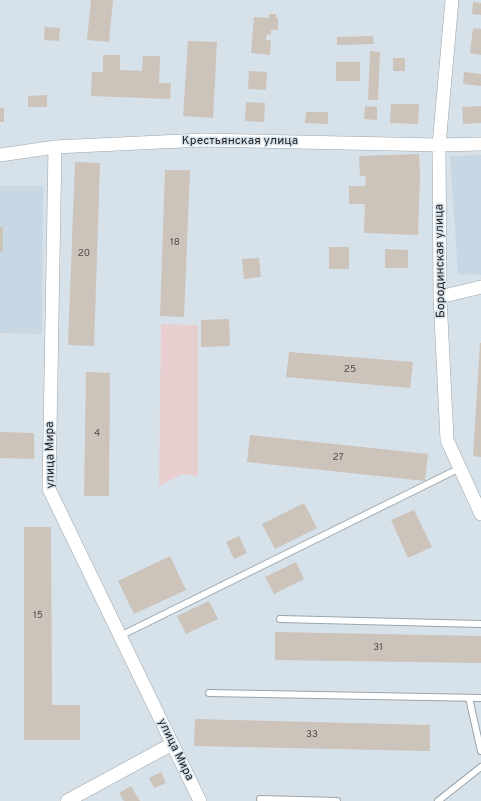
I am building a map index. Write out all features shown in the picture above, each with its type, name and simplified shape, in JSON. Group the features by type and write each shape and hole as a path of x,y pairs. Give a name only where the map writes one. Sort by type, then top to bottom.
{"street":[{"name":"Бородинская улица","path":"452,0 439,145 440,297 447,440 481,514"},
{"name":"Крестьянская улица","path":"0,154 55,147 203,140 439,145 481,144"},
{"name":"улица Мира","path":"55,147 49,489 200,801"},
{"path":"440,297 481,287"},
{"path":"67,801 172,744"}],"lane":[{"path":"120,636 460,468"},
{"path":"280,619 481,624"},
{"path":"209,693 481,698"},
{"path":"469,698 481,751"},
{"path":"438,801 481,767"},
{"path":"260,799 337,801"}],"shaded area":[{"path":"481,155 481,275 458,274 450,156"},
{"path":"0,186 43,186 42,334 0,333"},
{"path":"161,324 198,325 198,476 182,474 159,486"}],"building":[{"path":"91,0 113,0 109,42 87,40"},
{"path":"473,2 481,3 481,15 472,14"},
{"path":"269,14 276,14 276,18 278,18 278,30 271,30 271,35 267,34 266,40 271,40 270,55 251,53 254,17 269,18"},
{"path":"45,27 60,28 59,41 44,40"},
{"path":"473,28 481,29 481,55 470,53"},
{"path":"373,36 374,44 337,45 337,37"},
{"path":"188,41 217,42 213,118 183,116"},
{"path":"370,51 380,52 378,100 368,100"},
{"path":"103,55 120,55 120,70 142,71 143,56 160,56 159,83 171,83 170,99 91,96 92,72 103,72"},
{"path":"393,58 405,58 405,71 393,71"},
{"path":"336,62 360,62 360,81 336,81"},
{"path":"249,71 267,72 266,90 248,89"},
{"path":"464,72 481,74 481,86 463,84"},
{"path":"47,95 47,107 28,107 28,96"},
{"path":"246,102 265,103 264,122 245,121"},
{"path":"391,104 419,104 418,124 390,123"},
{"path":"365,106 377,107 377,120 364,119"},
{"path":"481,106 481,123 463,124 462,107"},
{"path":"0,108 4,108 4,122 0,122"},
{"path":"306,112 328,112 328,124 305,123"},
{"path":"419,154 420,175 418,235 364,233 365,204 349,204 349,186 365,186 366,176 360,176 359,156"},
{"path":"75,162 100,163 94,346 68,345"},
{"path":"165,170 190,170 184,317 160,316"},
{"path":"0,227 3,227 3,252 0,252"},
{"path":"329,247 349,247 349,269 329,269"},
{"path":"385,249 408,250 408,268 385,268"},
{"path":"259,258 261,277 244,279 242,259"},
{"path":"229,319 230,346 201,347 201,320"},
{"path":"481,343 481,457 473,456"},
{"path":"289,352 413,362 410,388 286,377"},
{"path":"86,372 110,373 109,496 84,496"},
{"path":"0,432 34,433 34,459 0,458"},
{"path":"250,435 428,454 425,481 247,462"},
{"path":"304,503 317,528 275,549 262,524"},
{"path":"414,510 432,547 408,558 391,520"},
{"path":"24,527 51,527 52,705 80,705 80,740 24,740"},
{"path":"239,536 247,553 234,559 226,542"},
{"path":"170,556 186,590 134,614 118,581"},
{"path":"296,562 304,579 274,594 265,577"},
{"path":"209,601 218,619 186,634 177,616"},
{"path":"275,632 481,636 481,663 275,660"},
{"path":"195,719 430,725 430,751 194,746"},
{"path":"161,772 166,783 154,788 149,778"},
{"path":"131,786 140,801 124,801 119,793"}]}
